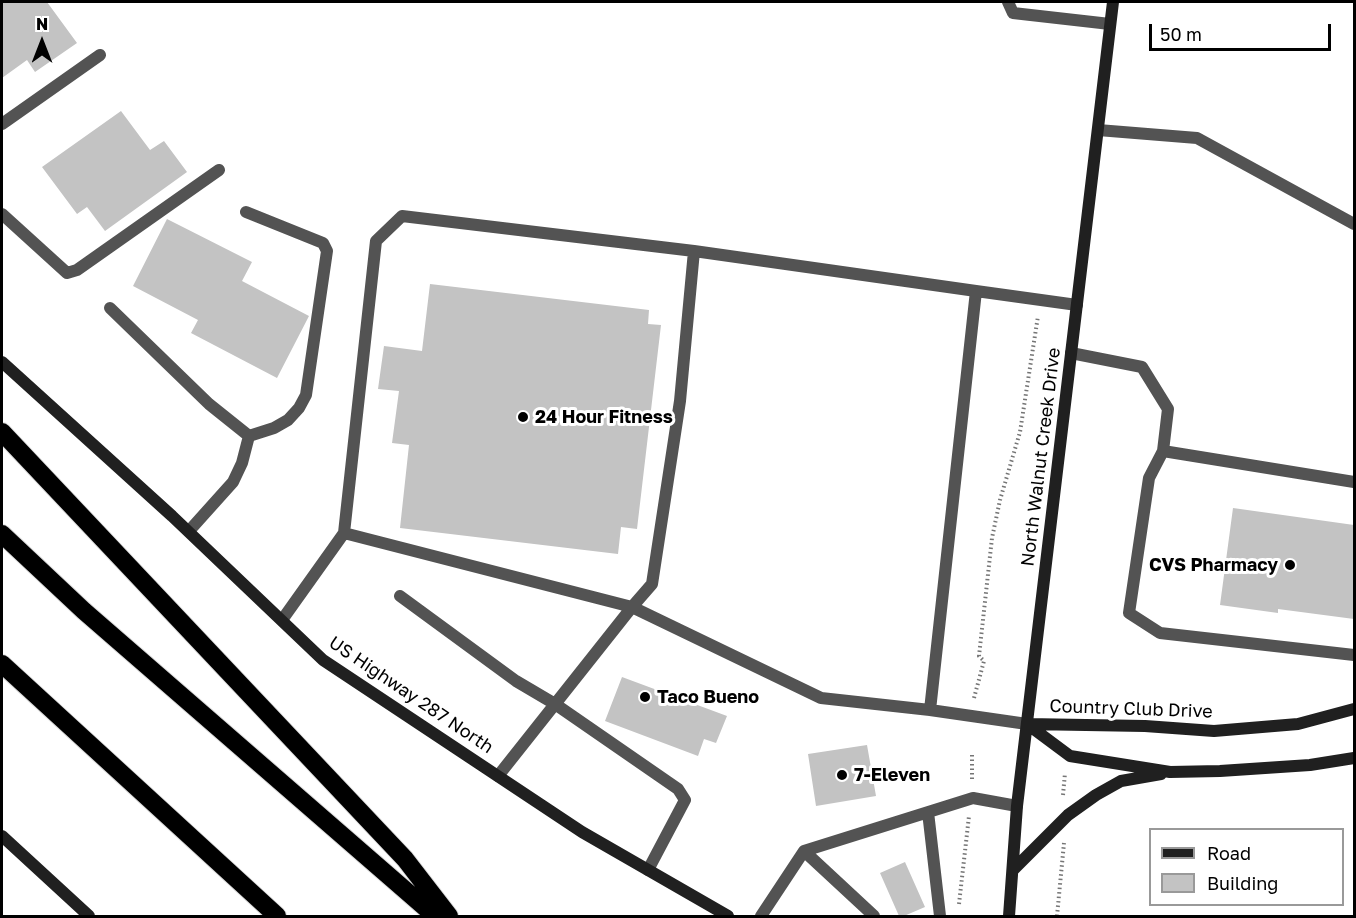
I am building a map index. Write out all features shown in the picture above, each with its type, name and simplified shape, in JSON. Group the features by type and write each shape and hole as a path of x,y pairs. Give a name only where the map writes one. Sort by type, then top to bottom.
{"highway":[{"path":"2,432 405,859 449,916"},
{"path":"2,534 84,611 435,916"},
{"path":"2,664 278,916"}],"main road":[{"name":"North Walnut Creek Drive","path":"1008,916 1017,806 1113,2"},
{"name":"US Highway 287 North","path":"2,362 189,531 323,660 582,832 728,916"},
{"name":"Country Club Drive","path":"1027,724 1214,730 1298,724 1354,710"},
{"name":"Country Club Drive","path":"1027,724 1070,756 1170,772 1310,765 1354,758"},
{"path":"1013,870 1068,815 1096,795 1121,781 1170,772"},
{"path":"2,836 89,916"}],"lane":[{"path":"1008,2 1013,14 1110,24"},
{"path":"2,124 100,55"},
{"path":"1098,130 1197,138 1354,224"},
{"path":"2,214 67,273 77,270 219,170"},
{"path":"246,212 323,243 327,251 306,395 299,408 288,420 274,428 249,436"},
{"path":"282,620 344,533 376,241 402,216 694,251 1077,305"},
{"path":"498,776 652,584 680,402 694,251"},
{"path":"930,710 976,291"},
{"path":"110,308 209,404 249,436"},
{"path":"1071,352 1142,367 1168,409 1163,451 1149,478 1129,613 1161,633 1354,656"},
{"path":"189,531 233,482 242,463 249,436"},
{"path":"1163,451 1354,482"},
{"path":"344,533 632,607 821,698 1027,724"},
{"path":"399,596 516,681 555,704 678,789 685,800 648,870"},
{"path":"761,916 804,851 973,798 1017,806"},
{"path":"928,812 940,916"},
{"path":"804,851 874,916"}],"path":[{"path":"973,701 984,661 979,656 992,538 1000,500 1020,432 1040,300"},
{"path":"958,906 966,832 973,798 972,755"},
{"path":"1063,802 1066,765"},
{"path":"1057,916 1064,841"}],"building":[{"path":"2,2 47,2 77,43 35,72 27,60 2,78"},
{"path":"121,111 150,150 164,141 187,172 105,231 87,207 77,214 42,167"},
{"path":"167,219 252,262 242,281 309,316 277,378 191,333 198,320 133,286"},
{"name":"24 Hour Fitness","path":"430,284 649,310 648,324 661,325 637,529 621,527 618,554 400,528 409,445 392,443 399,391 378,389 384,346 422,351"},
{"name":"CVS Pharmacy","path":"1233,508 1354,525 1354,619 1278,609 1278,613 1220,605"},
{"name":"Taco Bueno","path":"622,677 727,716 716,743 704,739 698,756 605,721"},
{"name":"7-Eleven","path":"867,745 876,796 816,806 808,754"},
{"path":"905,862 925,907 899,916 880,873"}],"place":[{"name":"24 Hour Fitness","path":"523,417"},
{"name":"CVS Pharmacy","path":"1290,565"},
{"name":"Taco Bueno","path":"645,697"},
{"name":"7-Eleven","path":"842,775"}]}
